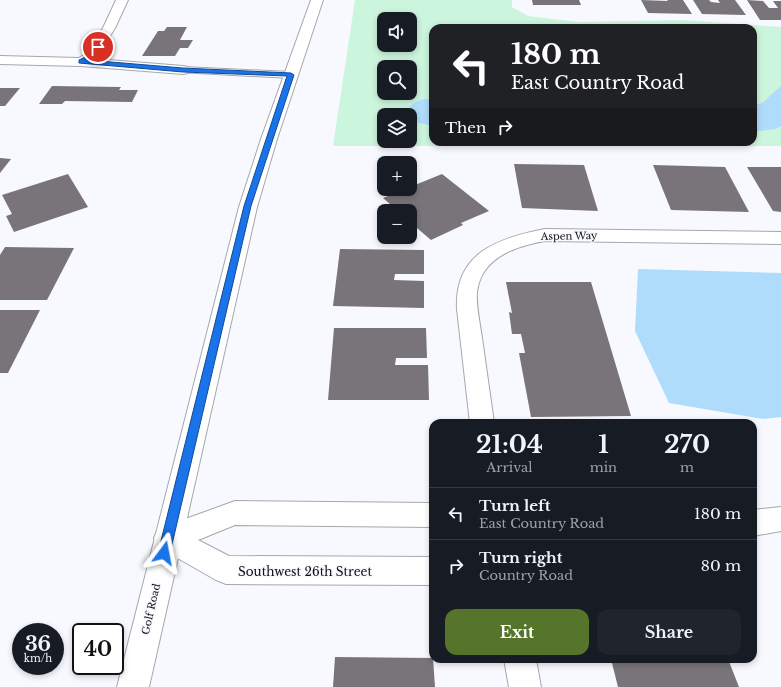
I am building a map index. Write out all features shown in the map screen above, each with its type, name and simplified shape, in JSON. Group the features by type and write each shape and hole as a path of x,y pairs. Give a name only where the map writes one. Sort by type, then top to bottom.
{"street":[{"path":"81,62 92,56 109,28 122,0"},
{"name":"Golf Road","path":"133,687 248,206 317,0"},
{"path":"0,60 81,62 183,70"},
{"name":"Aspen Way","path":"481,419 473,361 467,290 470,278 477,266 487,256 499,248 523,239 545,235 781,238"},
{"path":"168,538 235,513 429,515"},
{"path":"757,522 781,519"},
{"name":"Southwest 26th Street","path":"168,538 226,570 429,571"},
{"path":"521,663 525,687"}],"lane":[{"path":"183,70 291,75"}],"green space":[{"path":"355,0 512,0 512,7 528,16 579,22 683,20 739,24 429,24 429,146 417,146 417,108 377,108 377,146 333,146"},
{"path":"757,25 781,27 781,146 757,146"}],"water":[{"path":"781,86 781,126 775,129 757,131 757,104 762,103"},
{"path":"429,99 429,125 417,123 417,108 409,108 417,101"},
{"path":"638,269 781,273 781,417 763,419 669,403 635,331"}],"building":[{"path":"532,0 579,0 581,5 533,5"},
{"path":"641,0 683,0 692,14 648,13"},
{"path":"693,0 709,0 711,2 720,3 718,0 735,0 746,15 702,14"},
{"path":"747,0 763,1 769,8 778,8 773,1 781,1 781,20 760,20"},
{"path":"167,27 187,27 180,40 193,40 188,48 180,48 175,56 142,56 158,31 164,31"},
{"path":"52,86 121,87 119,90 138,90 132,102 65,101 62,104 39,104"},
{"path":"0,88 20,88 5,106 0,106"},
{"path":"0,158 11,159 0,173"},
{"path":"514,164 584,165 598,211 522,208"},
{"path":"653,165 725,167 749,212 671,210"},
{"path":"747,167 781,167 781,212 773,211"},
{"path":"68,174 88,207 14,232 6,216 12,214 2,195"},
{"path":"442,174 489,211 461,223 463,225 431,240 417,228 417,204 390,204 383,198 388,196 417,196 417,184"},
{"path":"5,247 74,248 47,300 0,300 0,255"},
{"path":"340,249 424,250 424,274 395,274 394,280 424,281 424,308 333,306"},
{"path":"506,282 591,282 631,416 531,417 519,353 525,353 521,334 512,334 509,312 512,313"},
{"path":"0,310 40,310 8,373 0,373"},
{"path":"334,328 426,328 427,358 396,358 395,365 428,365 429,400 328,400"},
{"path":"335,657 429,658 429,663 433,663 435,687 333,687"},
{"path":"612,663 730,663 739,687 618,687"}],"route":[{"path":"98,47 92,56 81,62 183,70 291,75 258,171 248,206 223,304 164,553"}]}
